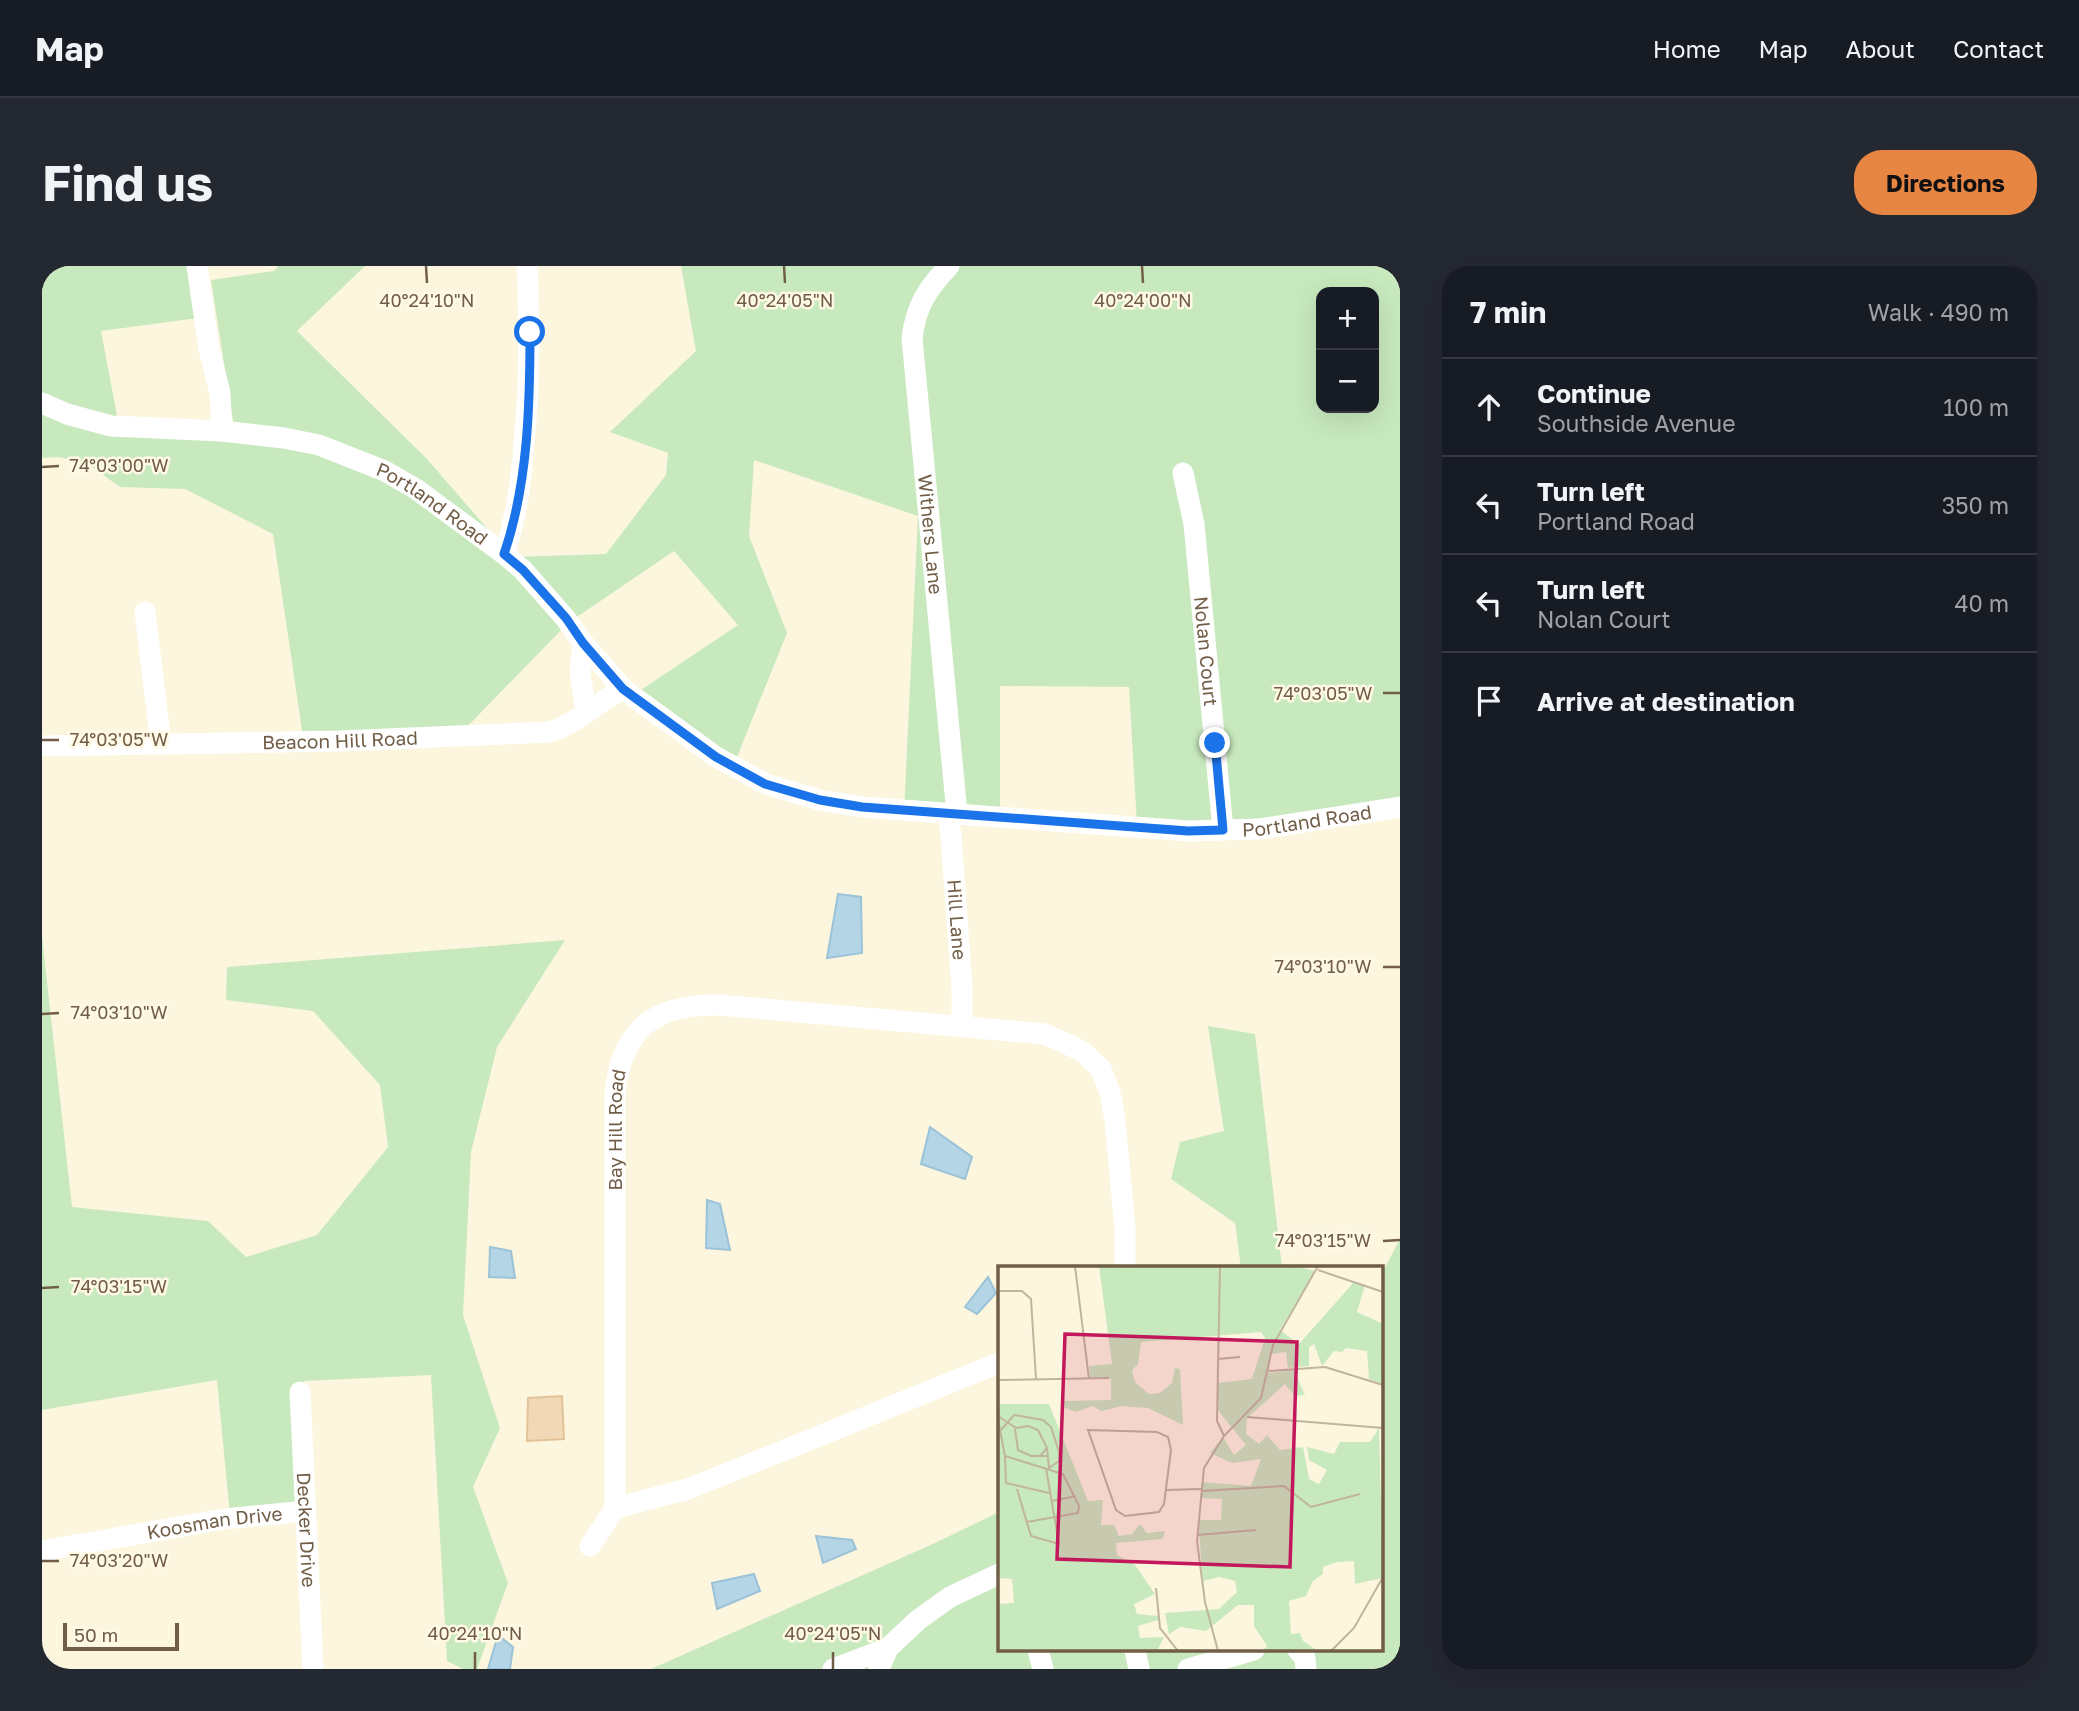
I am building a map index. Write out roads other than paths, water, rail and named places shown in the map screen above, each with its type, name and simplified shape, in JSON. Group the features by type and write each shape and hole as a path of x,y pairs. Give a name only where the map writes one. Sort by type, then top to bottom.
{"street":[{"path":"197,266 209,349 219,393 222,431"},
{"path":"504,554 515,523 521,485 530,382 527,266"},
{"name":"Withers Lane","path":"949,266 919,304 914,317 912,338 952,814"},
{"name":"Portland Road","path":"42,403 67,414 111,426 222,431 284,438 318,445 362,460 416,489 504,554 523,570 566,618 583,643 623,689 716,757 765,784 820,800 862,807 1188,831 1279,827 1400,807"},
{"name":"Nolan Court","path":"1183,473 1194,524 1223,830"},
{"path":"145,612 161,744"},
{"path":"583,643 580,672 586,711"},
{"name":"Beacon Hill Road","path":"42,746 340,741 532,733 558,730 570,725 586,711 623,689"},
{"name":"Hill Lane","path":"952,814 962,1025"},
{"name":"Bay Hill Road","path":"615,1508 615,1093 617,1073 631,1040 659,1016 677,1008 698,1005 962,1025 1045,1034 1082,1051 1101,1069 1110,1092 1125,1228 1125,1266"},
{"path":"590,1546 615,1508 688,1489 998,1363"},
{"name":"Decker Drive","path":"300,1392 313,1669"},
{"name":"Koosman Drive","path":"42,1551 224,1519 306,1511"},
{"path":"833,1669 888,1648 940,1603 998,1574"},
{"path":"879,1669 888,1648"},
{"path":"1039,1652 1043,1669"},
{"path":"1188,1669 1247,1652"},
{"path":"1300,1652 1306,1658 1306,1669"}],"water":[{"path":"838,894 861,897 862,953 827,958"},
{"path":"930,1127 972,1157 965,1179 921,1164"},
{"path":"707,1200 720,1204 730,1250 706,1248"},
{"path":"490,1247 511,1251 515,1278 489,1277"},
{"path":"988,1277 996,1293 977,1314 965,1307"},
{"path":"816,1536 852,1540 856,1549 823,1563"},
{"path":"754,1574 760,1591 717,1609 712,1583"},
{"path":"498,1635 513,1647 510,1669 488,1669"}]}
